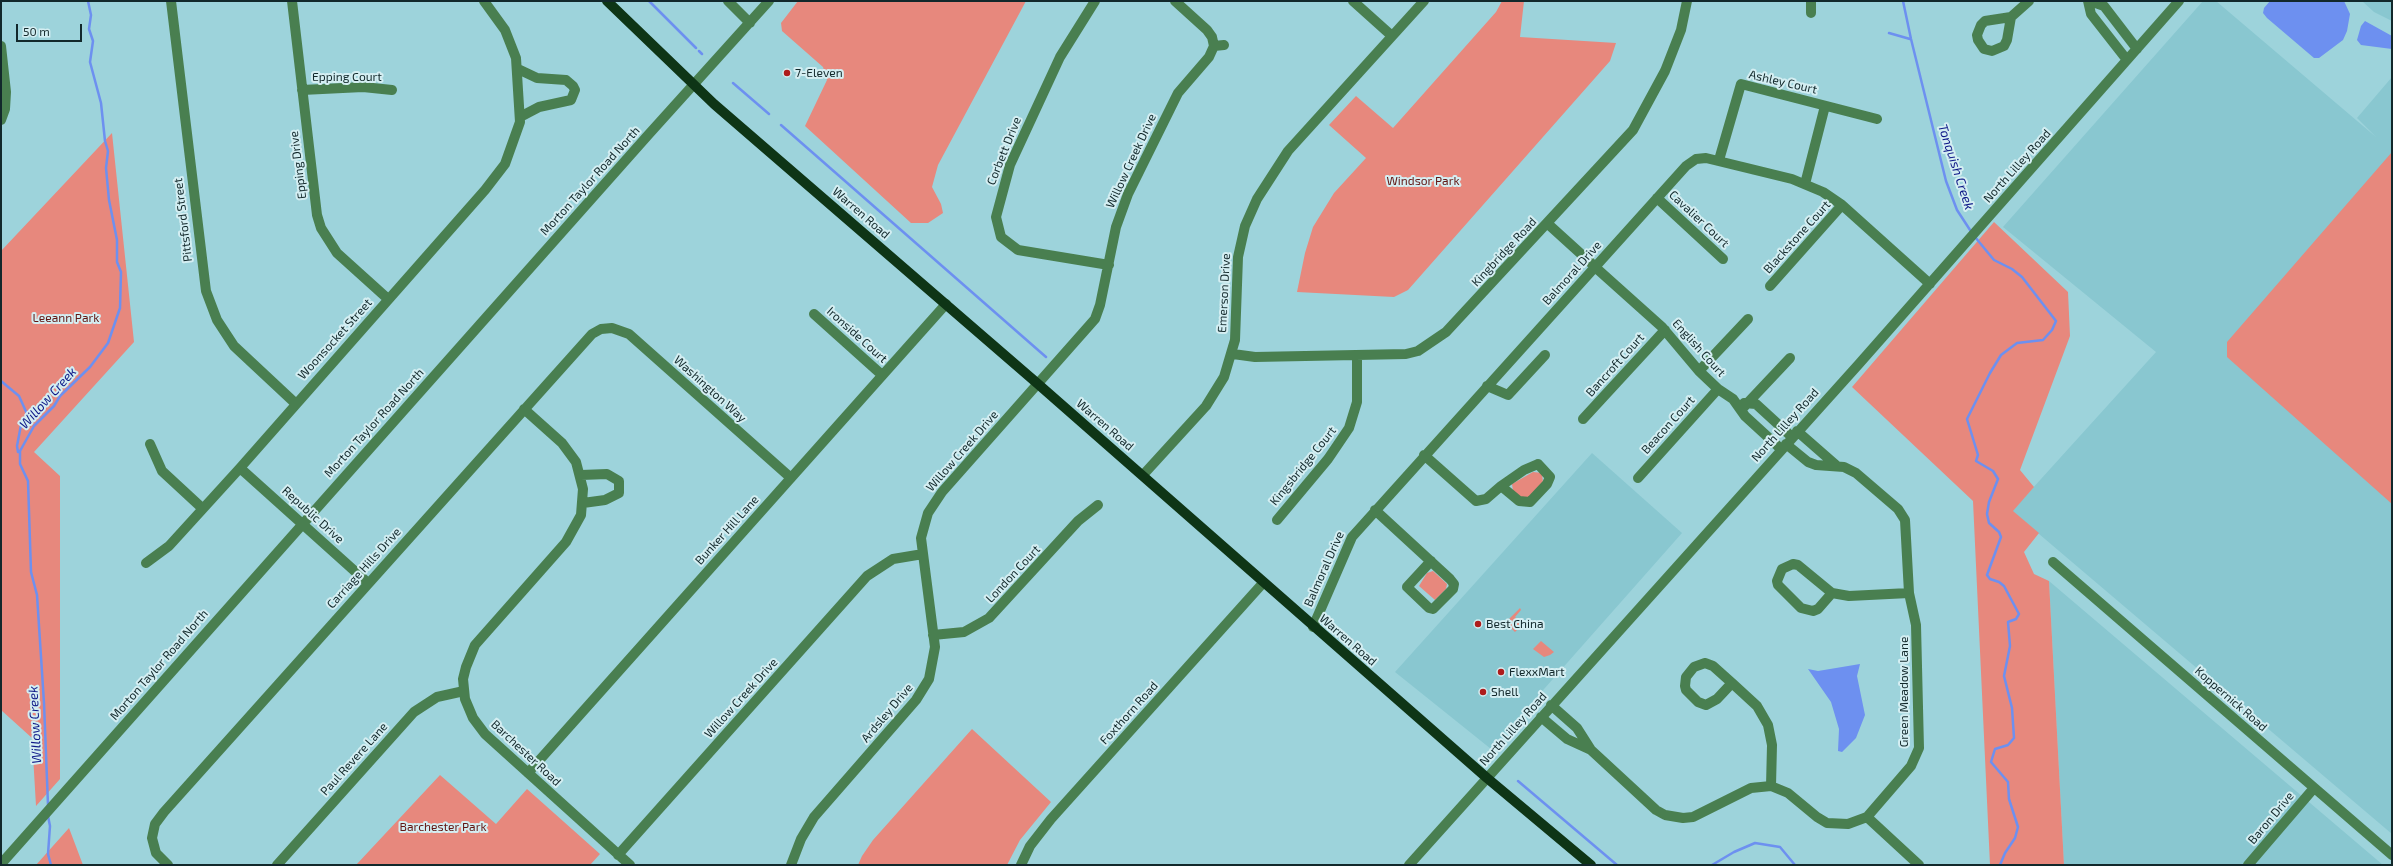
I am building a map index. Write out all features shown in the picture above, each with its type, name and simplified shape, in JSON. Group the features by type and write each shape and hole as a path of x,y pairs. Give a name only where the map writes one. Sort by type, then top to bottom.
{"main road":[{"name":"Warren Road","path":"607,1 694,85 1142,475 1313,627 1487,778 1591,865"}],"street":[{"name":"Pittsford Street","path":"171,1 206,291 217,320 234,346 295,403"},
{"name":"Epping Drive","path":"292,1 317,215 321,228 337,254 388,299"},
{"name":"Woonsocket Street","path":"146,563 169,546 240,468 295,403 497,176 511,151 520,117 518,69 516,58 505,30 484,1"},
{"path":"728,1 750,23"},
{"name":"Morton Taylor Road North","path":"1,864 302,523 769,1"},
{"name":"Corbett Drive","path":"1095,1 1060,57 1010,165 996,217 1001,237 1018,250 1109,265"},
{"name":"Willow Creek Drive","path":"618,854 867,576 892,559 923,554 921,538 924,526 935,501 1095,319 1100,305 1121,210 1178,93 1219,46 1207,30 1175,1"},
{"path":"1353,1 1392,36"},
{"name":"Emerson Drive","path":"1142,475 1211,400 1224,377 1232,354 1236,329 1238,257 1250,212 1288,151 1424,1"},
{"name":"Kingbridge Road","path":"1232,354 1255,357 1406,354 1418,351 1438,339 1457,322 1633,130 1665,71 1681,30 1687,1"},
{"path":"1811,1 1811,13"},
{"path":"2011,17 2029,1"},
{"path":"2089,1 2104,6 2137,49"},
{"path":"2089,1 2092,14 2126,60"},
{"name":"North Lilley Road","path":"1409,865 1964,246 2126,60 2180,1"},
{"path":"1,46 6,99 1,120"},
{"path":"518,69 537,78 566,80 574,86 575,90 571,100 539,107 520,117"},
{"name":"Ashley Court","path":"1719,160 1741,84 1877,119"},
{"name":"Epping Court","path":"302,90 362,87 392,90"},
{"name":"Ashley Court","path":"1805,184 1824,106"},
{"name":"Balmoral Drive","path":"1313,627 1352,537 1593,265 1690,162 1701,158 1719,160 1805,184 1823,192 1842,205 1930,284"},
{"name":"Cavalier Court","path":"1657,198 1723,259"},
{"name":"Blackstone Court","path":"1770,286 1842,205"},
{"name":"English Court","path":"1548,224 1665,330 1700,371 1718,389 1789,440"},
{"name":"Bunker Hill Lane","path":"528,773 946,304"},
{"name":"Ironside Court","path":"814,314 882,375"},
{"path":"1700,371 1748,319"},
{"name":"Carriage Hills Drive","path":"168,865 156,853 152,838 155,824 164,812 587,337 596,331 607,328"},
{"name":"Washington Way","path":"607,328 618,329 629,334 790,478"},
{"name":"Bancroft Court","path":"1583,418 1665,330"},
{"path":"1487,386 1508,396 1545,355"},
{"name":"Kingsbridge Court","path":"1277,520 1328,459 1349,428 1357,402 1357,356"},
{"path":"1744,407 1790,358"},
{"name":"Beacon Court","path":"1638,478 1718,389"},
{"path":"1744,407 1756,404 1789,440 1838,466"},
{"name":"Barchester Road","path":"524,409 570,452 581,475 583,503 579,521 566,542 475,644 466,667 464,692 468,709 479,728 630,865"},
{"name":"Green Meadow Lane","path":"1551,705 1577,728 1591,750 1656,810 1672,818 1693,817 1751,788 1771,786 1788,793 1817,817 1827,823 1848,824 1866,817 1910,766 1919,748 1916,625 1909,593 1907,528 1902,514 1856,473 1838,466 1816,465 1808,462 1789,440"},
{"path":"150,444 162,471 202,508"},
{"path":"1424,455 1476,501 1486,499 1501,486 1524,470 1538,464 1550,477 1547,484 1530,502 1519,501 1501,486"},
{"name":"Republic Drive","path":"240,468 368,583"},
{"path":"581,475 607,474 619,481 619,493 605,500 583,503"},
{"name":"London Court","path":"933,635 964,632 989,618 1078,521 1098,506"},
{"path":"1375,510 1431,561 1454,584 1453,589 1433,609 1429,608 1407,587 1431,561"},
{"name":"Ardsley Drive","path":"791,865 801,838 814,817 923,691 933,665 933,635 923,554"},
{"name":"Koppernick Road","path":"2053,562 2392,855"},
{"path":"1832,593 1818,609 1807,610 1783,591 1778,585 1779,575 1786,566 1798,565 1832,593 1849,596 1909,593"},
{"name":"Foxthorn Road","path":"1021,865 1030,846 1051,819 1263,583"},
{"path":"1732,683 1717,700 1706,705 1698,702 1686,690 1685,686 1686,677 1694,668 1705,663 1713,666 1732,683 1757,706 1768,725 1772,745 1771,786"},
{"name":"Paul Revere Lane","path":"277,865 414,712 437,697 464,692"},
{"name":"Green Meadow Lane","path":"1541,717 1567,739 1591,750"},
{"name":"Baron Drive","path":"2248,865 2314,788"},
{"path":"1866,817 1919,865"}],"shaded area":[{"path":"2203,1 2216,1 2376,137 2357,118 2392,77 2392,834 2012,511 2156,352 2003,227"},
{"path":"2362,1 2392,1 2392,21 2374,12"},
{"path":"1592,453 1682,533 1491,749 1395,672"},
{"path":"2049,581 2383,865 2064,865"}],"green space":[{"path":"798,1 1026,1 938,165 932,187 941,204 943,213 928,223 911,223 805,126 827,80 823,67 782,31 781,23"},
{"name":"Windsor Park","path":"1502,1 1524,1 1520,37 1616,43 1610,61 1408,290 1394,297 1297,292 1305,253 1313,227 1334,193 1366,158 1329,125 1356,96 1393,128 1496,12"},
{"name":"Leeann Park","path":"112,133 134,342 34,452 60,476 60,779 36,806 32,738 1,710 1,251"},
{"path":"2392,152 2392,504 2227,357 2227,342"},
{"path":"1994,222 2068,292 2070,336 2020,470 2034,487 2013,511 2039,533 2024,552 2034,574 2049,581 2064,865 1990,865 1973,501 1852,387"},
{"path":"1533,472 1542,473 1543,483 1529,498 1522,498 1513,491 1512,484"},
{"path":"1433,571 1447,584 1446,589 1435,600 1419,586 1427,573"},
{"path":"1520,608 1521,610 1515,617 1523,624 1515,632 1508,625 1508,620"},
{"path":"1541,641 1554,652 1544,657 1533,649"},
{"path":"972,729 1051,802 1020,840 1007,865 858,865 862,856 873,840"},
{"name":"Barchester Park","path":"440,775 496,824 527,789 600,854 590,865 356,865"},
{"path":"69,828 83,865 36,865"}],"water":[{"path":"2270,1 2344,1 2350,14 2347,31 2343,40 2319,58 2314,58 2263,13 2264,8"},
{"path":"2365,21 2392,36 2392,49 2361,45 2357,40 2361,26"},
{"path":"1860,664 1857,676 1865,715 1856,738 1842,752 1838,751 1839,729 1831,702 1808,669 1818,671"}],"waterway":[{"name":"Willow Creek","path":"48,805 44,703 37,595 31,572 28,481 20,464 20,451 34,426 54,406 60,396 90,367 108,343 120,308 121,272 117,262 117,240 109,200 106,168 108,151 105,141 101,103 90,62 93,41 89,29 91,15 88,1"},
{"path":"649,1 696,48"},
{"name":"Tonquish Creek","path":"1903,1 1946,181 1957,210 1972,233"},
{"path":"1889,33 1910,39"},
{"path":"699,51 702,54"},
{"path":"733,83 769,114"},
{"path":"781,125 1046,357"},
{"name":"Tonquish Creek","path":"1975,237 1994,260 2012,269 2022,277 2056,321 2052,330 2043,340 2017,343 2001,355 1990,373 1967,419 1978,455 1976,461 1993,471 1998,479 1989,502 1987,514 1989,523 1999,532 2001,537 1987,575 1990,579 1999,582 2004,586 2019,614 2016,619 2008,622 2010,646 2004,676 2012,708 2014,738 2008,745 1995,749 1991,762 2008,782 2009,799 2018,827 2015,838 2005,853 2000,865"},
{"path":"1,381 19,396 28,416 26,423 21,425 17,446 18,452"},
{"path":"1518,781 1617,865"},
{"name":"Willow Creek","path":"48,816 50,826 48,854 51,865"},
{"path":"1712,865 1734,852 1755,843 1780,847 1795,865"}],"place":[{"name":"7-Eleven","path":"787,73"},
{"name":"Best China","path":"1478,624"},
{"name":"FlexxMart","path":"1501,672"},
{"name":"Shell","path":"1483,692"}]}
